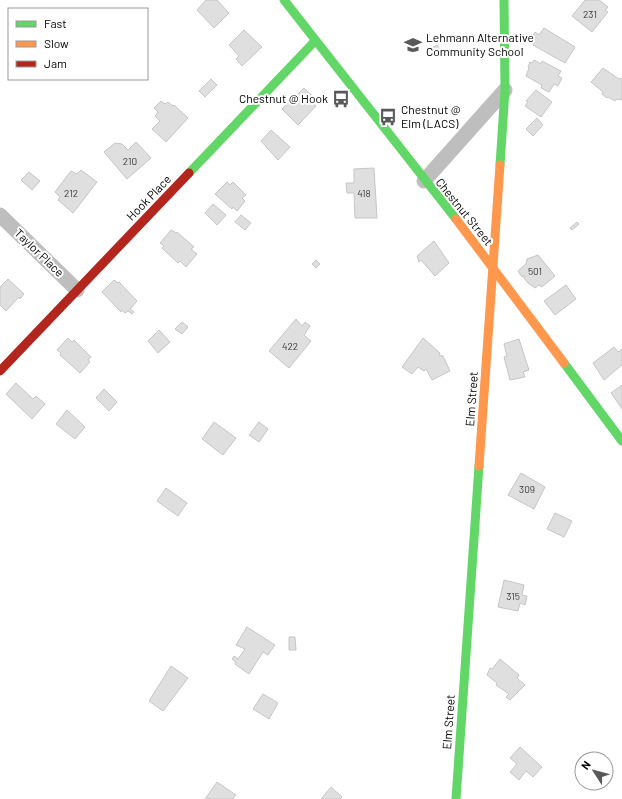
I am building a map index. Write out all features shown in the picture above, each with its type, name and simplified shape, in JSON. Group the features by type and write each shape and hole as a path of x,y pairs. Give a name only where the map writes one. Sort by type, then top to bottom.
{"street":[{"name":"Chestnut Street","path":"284,0 424,181 492,265 622,441"},
{"name":"Elm Street","path":"456,799 505,90 504,0"},
{"name":"Hook Place","path":"0,372 315,41"},
{"path":"424,181 505,90"},
{"name":"Taylor Place","path":"0,215 77,290"}],"building":[{"path":"206,0 217,0 229,13 214,28 197,10"},
{"path":"585,0 599,0 608,7 605,10 608,12 592,32 572,16"},
{"path":"544,28 575,47 565,63 533,45 534,43 529,41 535,32 539,35"},
{"path":"244,30 262,47 242,66 236,59 239,56 229,45"},
{"path":"437,45 440,50 431,55 428,50"},
{"path":"534,60 541,64 542,61 561,71 558,76 562,78 558,86 554,84 549,92 541,88 542,85 526,76 530,62 532,63"},
{"path":"603,68 622,80 622,100 617,99 615,101 608,97 607,98 602,94 603,92 591,82"},
{"path":"211,79 217,85 205,97 199,91"},
{"path":"304,88 318,101 314,105 316,106 298,125 282,109"},
{"path":"536,90 552,102 541,117 525,106 528,102 526,101"},
{"path":"161,101 165,104 168,102 173,106 174,105 188,118 166,142 152,129 160,121 155,116 158,112 154,108"},
{"path":"537,118 543,125 533,136 526,129"},
{"path":"271,130 290,147 278,160 261,141"},
{"path":"136,142 151,158 127,179 104,152 115,143 122,144 128,150"},
{"path":"374,168 377,218 355,218 354,193 347,193 346,183 354,183 354,169"},
{"path":"81,170 97,182 73,213 58,200 60,197 55,192 71,171 77,174"},
{"path":"29,172 40,181 32,190 21,180"},
{"path":"227,182 230,185 233,182 246,195 242,198 245,201 237,211 233,207 232,209 215,194"},
{"path":"213,204 226,215 217,225 205,213"},
{"path":"241,215 251,223 245,230 235,222"},
{"path":"577,222 579,224 572,230 570,228"},
{"path":"171,230 176,233 177,232 194,247 191,249 197,254 186,267 180,261 178,263 162,248 164,246 160,243"},
{"path":"434,241 449,263 435,276 421,260 419,262 417,256"},
{"path":"538,255 555,276 542,287 539,285 535,288 528,283 524,278 524,275 522,277 518,271 526,264 527,259"},
{"path":"316,260 320,264 316,268 312,264"},
{"path":"8,279 24,294 20,299 19,297 6,311 0,305 0,287"},
{"path":"114,280 118,283 119,282 137,301 130,309 134,312 132,314 128,311 125,313 122,310 121,312 102,292"},
{"path":"566,285 576,299 555,315 544,301"},
{"path":"296,319 302,326 305,322 310,326 304,335 311,341 289,368 269,351"},
{"path":"182,322 188,327 182,334 175,329"},
{"path":"159,330 170,342 158,353 148,341"},
{"path":"68,338 72,342 74,340 91,357 88,359 90,362 80,373 60,355 61,353 57,350"},
{"path":"423,338 440,353 439,355 443,356 450,371 432,380 426,369 424,371 418,367 412,374 402,367"},
{"path":"519,339 529,370 523,372 525,377 510,380 504,357 507,356 504,344"},
{"path":"614,347 618,352 622,349 622,365 604,380 593,363"},
{"path":"16,383 33,399 36,396 45,404 32,419 6,394"},
{"path":"622,385 622,409 611,393"},
{"path":"104,389 117,402 109,411 96,398"},
{"path":"67,410 85,427 75,439 56,424"},
{"path":"214,422 236,438 223,455 202,439"},
{"path":"259,422 268,429 259,442 249,435"},
{"path":"521,473 545,487 534,509 508,495"},
{"path":"166,488 187,503 178,516 157,501"},
{"path":"555,513 572,521 564,537 547,529"},
{"path":"504,580 524,585 522,595 527,596 525,605 520,603 518,611 498,607"},
{"path":"247,627 275,645 268,655 263,652 249,674 235,664 236,662 232,659 234,656 238,659 245,649 236,645"},
{"path":"289,637 295,637 296,650 289,650"},
{"path":"500,659 519,675 517,678 525,685 510,700 506,697 509,694 496,685 497,683 487,675 490,668 492,669"},
{"path":"171,666 188,678 163,711 149,701"},
{"path":"263,694 278,703 269,719 253,709"},
{"path":"520,747 542,767 533,777 526,771 519,780 510,772 517,764 510,758"},
{"path":"217,782 236,795 233,799 205,799"},
{"path":"331,787 342,797 340,799 321,799"}],"traffic: fast":[{"path":"284,0 456,219"},
{"path":"500,165 505,90 504,0"},
{"path":"189,173 315,41"},
{"path":"564,363 622,441"},
{"path":"456,799 479,466"}],"traffic: slow":[{"path":"479,466 500,165"},
{"path":"456,219 564,363"}],"traffic: jam":[{"path":"0,371 189,173"}],"place":[{"name":"Lehmann Alternative Community School","path":"413,45"},
{"name":"Chestnut @ Hook","path":"341,99"},
{"name":"Chestnut @ Elm (LACS)","path":"388,117"}]}
